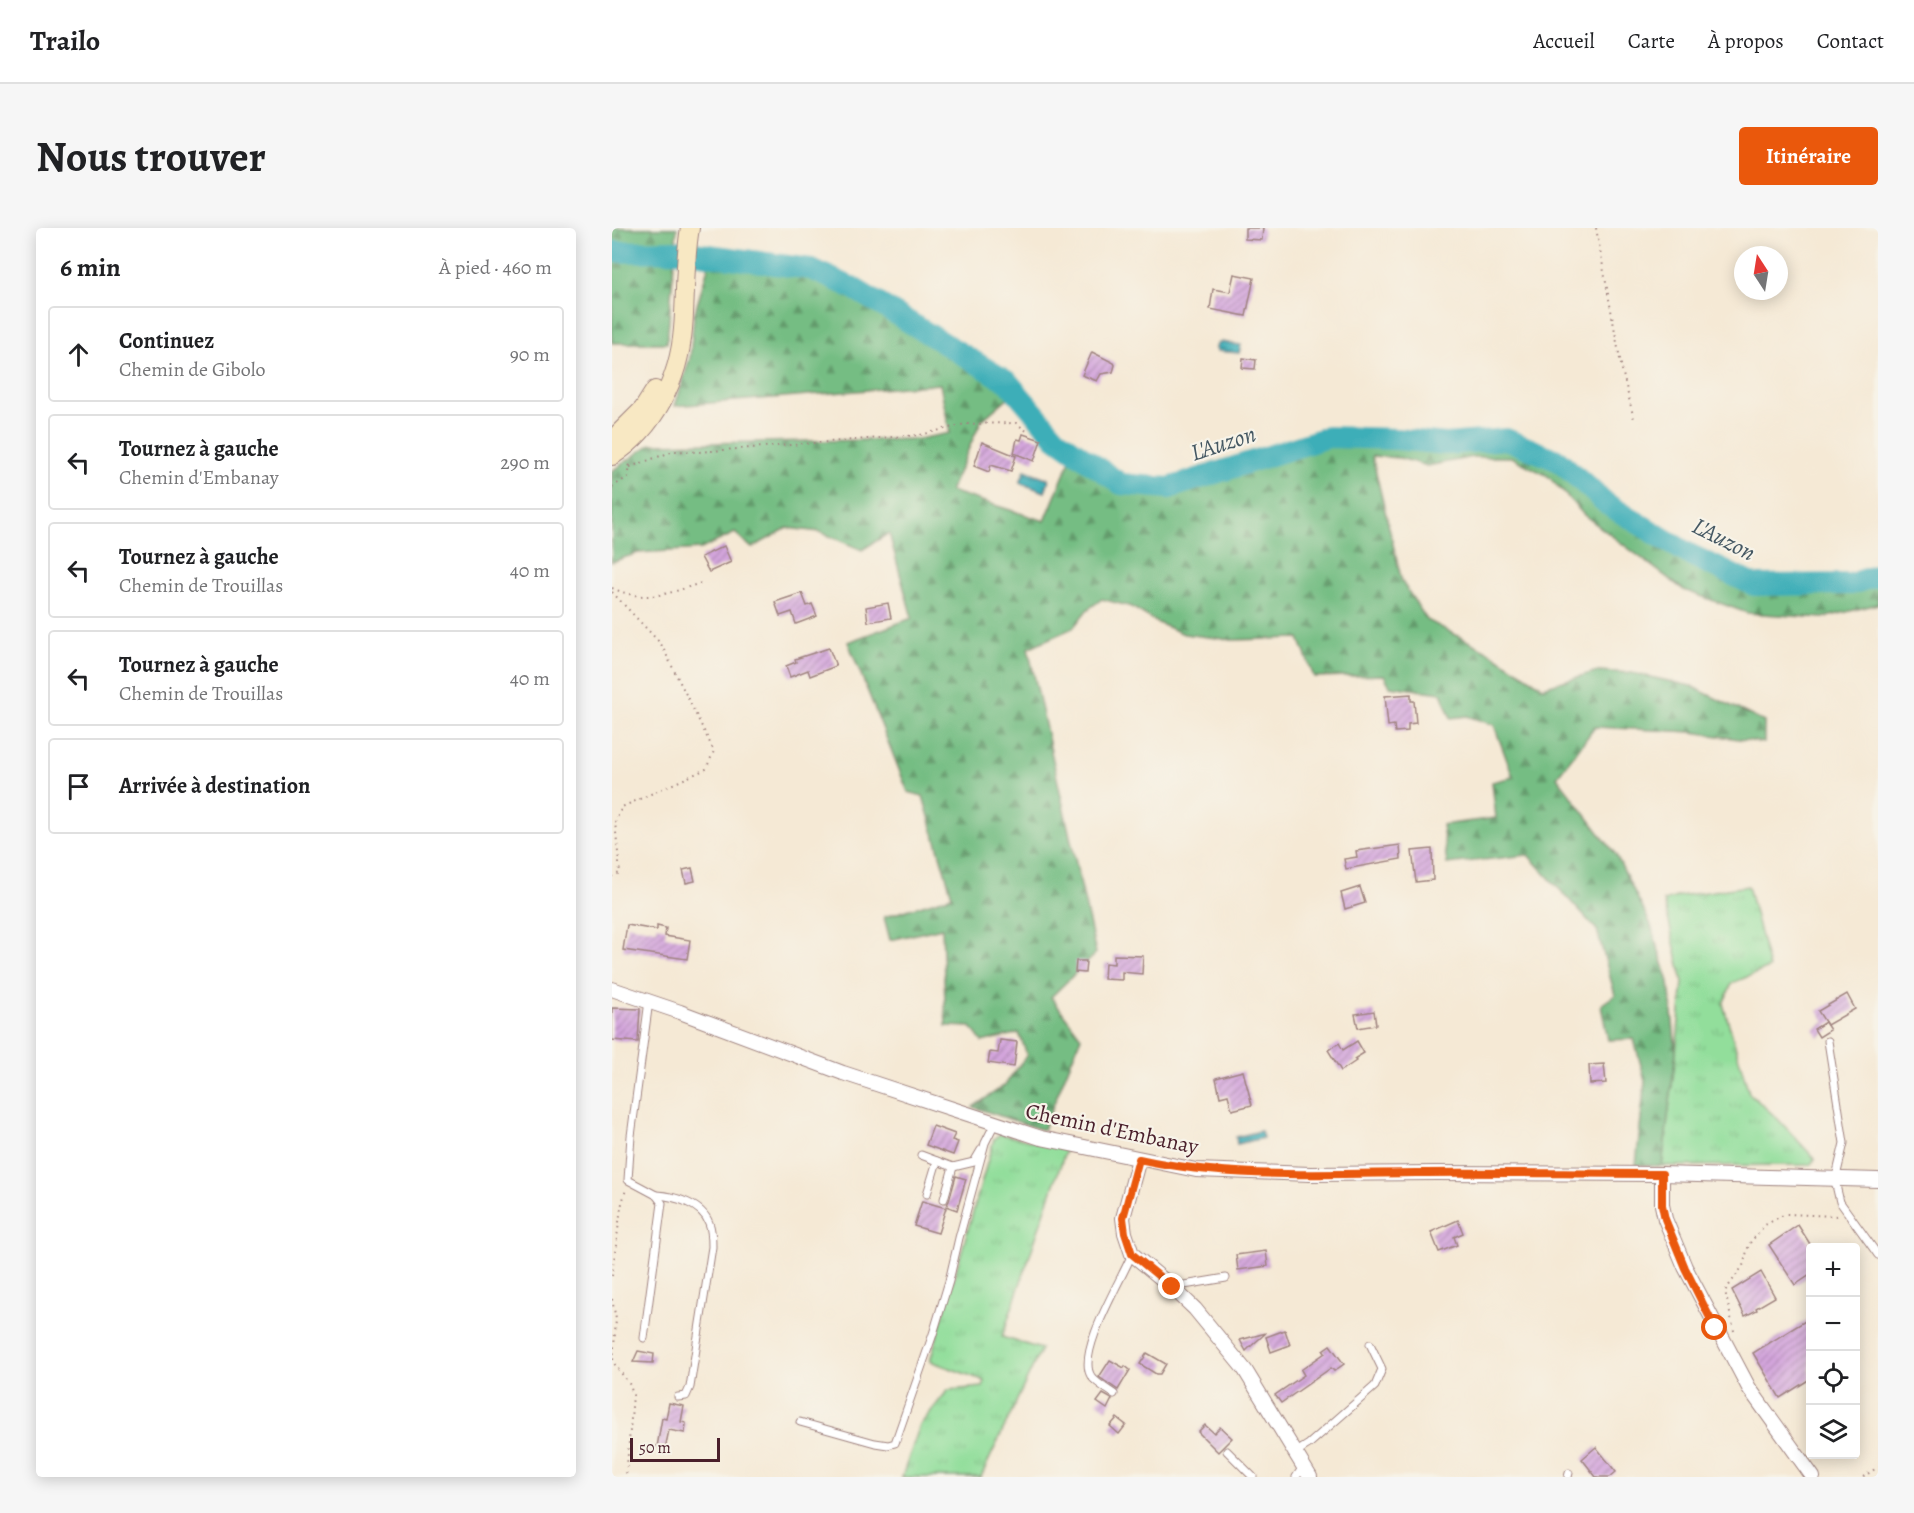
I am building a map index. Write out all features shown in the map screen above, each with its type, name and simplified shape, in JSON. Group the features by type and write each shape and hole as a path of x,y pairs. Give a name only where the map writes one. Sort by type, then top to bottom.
{"main road":[{"path":"612,456 638,434 652,418 672,382 678,363 683,328 690,228"},
{"path":"612,440 643,409 662,376 684,300"}],"street":[{"name":"Chemin d'Embanay","path":"612,989 843,1073 1041,1138 1196,1170 1310,1174 1662,1174 1878,1180"},
{"path":"1139,1159 1123,1218 1132,1254 1195,1309 1245,1370 1295,1453 1303,1474"},
{"path":"1662,1174 1662,1205 1665,1219 1685,1268 1749,1388 1813,1477"}],"lane":[{"path":"649,1001 631,1137 628,1180 656,1195 667,1196 698,1207 709,1221 711,1233 712,1247 690,1388 686,1396 678,1397"},
{"path":"1828,1041 1844,1143 1835,1180 1840,1202 1878,1255"},
{"path":"921,1155 953,1167 974,1162 995,1123"},
{"path":"800,1422 875,1443 888,1445 895,1443 946,1292 985,1143"},
{"path":"927,1194 937,1161"},
{"path":"944,1199 953,1167"},
{"path":"644,1338 662,1203 656,1195"},
{"path":"1114,1394 1091,1377 1088,1363 1091,1342 1132,1254"},
{"path":"1172,1287 1226,1278"},
{"path":"1295,1453 1309,1444 1375,1386 1382,1370 1370,1344"},
{"path":"1227,1451 1253,1477"}],"path":[{"path":"1596,228 1622,370 1634,418"},
{"path":"630,467 674,451 698,452 920,435 965,424 1016,423 1028,432"},
{"path":"612,588 627,595 645,598 704,582"},
{"path":"612,592 661,644 714,752 706,769 622,807 615,822 620,873 612,876"},
{"path":"612,1276 621,1207 628,1180"},
{"path":"1734,1332 1725,1291 1743,1266 1749,1245 1765,1225 1785,1214 1851,1217"},
{"path":"612,1299 616,1319 613,1362 630,1385 633,1395 626,1477"},
{"path":"1863,1477 1878,1467"}],"green space":[{"path":"612,228 677,228 667,343 612,343"},
{"path":"709,264 807,277 874,308 1006,387 1011,395 981,421 950,491 1045,521 1070,460 1121,491 1169,494 1331,441 1445,448 1506,446 1555,466 1606,509 1689,558 1754,589 1853,589 1878,580 1878,604 1823,618 1747,613 1684,590 1584,515 1548,476 1511,457 1473,457 1427,466 1400,458 1372,456 1402,582 1427,620 1489,652 1543,687 1598,671 1632,673 1691,686 1764,722 1764,743 1692,732 1595,727 1557,777 1616,855 1650,923 1669,982 1676,1052 1662,1166 1636,1165 1645,1081 1634,1039 1608,1040 1601,1005 1615,995 1597,930 1528,855 1447,864 1442,825 1496,818 1492,782 1513,777 1494,725 1467,716 1451,718 1441,693 1390,686 1384,675 1314,677 1299,638 1232,640 1184,634 1158,623 1132,607 1102,599 1087,610 1073,628 1028,648 1096,953 1051,997 1081,1037 1043,1130 973,1107 1005,1085 1027,1055 1019,1033 982,1042 971,1027 946,1026 942,928 890,940 884,917 952,896 923,796 908,792 848,642 912,618 889,533 862,550 820,532 787,528 752,548 735,533 701,549 638,553 612,562 612,471 651,444 918,439 950,433 940,384 675,406 690,358 694,315"},
{"path":"1748,886 1769,968 1732,983 1723,1004 1749,1093 1777,1118 1815,1159 1810,1165 1662,1166 1683,982 1664,901 1680,896"},
{"path":"1000,1134 1066,1149 1002,1337 1041,1349 981,1477 902,1477 920,1425 948,1390 983,1387 985,1381 930,1361 994,1139"}],"water":[{"path":"1221,342 1241,345 1239,353 1218,351 1217,344"},
{"path":"1025,470 1049,479 1045,492 1020,483"},
{"path":"1261,1131 1263,1138 1237,1144 1236,1137"}],"building":[{"path":"1245,228 1263,228 1262,240 1245,239"},
{"path":"1234,274 1254,278 1246,316 1210,309 1213,289 1230,292"},
{"path":"1092,352 1115,365 1113,372 1101,374 1097,381 1082,375"},
{"path":"1243,358 1256,360 1255,369 1242,368"},
{"path":"1023,434 1041,440 1034,461 1014,453 1017,439 1021,440"},
{"path":"982,442 1016,456 1011,471 991,465 989,472 974,466"},
{"path":"724,546 731,562 709,572 701,557"},
{"path":"802,593 807,606 812,604 817,616 796,624 792,612 780,616 775,602"},
{"path":"888,603 891,618 868,622 866,607"},
{"path":"829,648 836,666 810,676 808,670 790,677 786,666 796,662 795,659"},
{"path":"1411,694 1416,723 1408,724 1408,731 1395,732 1394,725 1388,726 1385,696"},
{"path":"1400,845 1401,859 1346,869 1344,859 1357,857 1356,851"},
{"path":"1432,849 1433,880 1416,882 1412,851"},
{"path":"692,868 695,881 686,883 683,870"},
{"path":"1360,887 1365,903 1345,909 1341,893"},
{"path":"627,925 657,930 657,926 666,928 665,936 690,940 687,959 623,950"},
{"path":"1114,955 1143,956 1142,974 1122,972 1122,980 1104,979 1105,963 1114,964"},
{"path":"1076,961 1086,961 1085,973 1075,972"},
{"path":"1847,994 1855,1009 1827,1025 1818,1011"},
{"path":"612,1008 640,1009 638,1042 612,1040"},
{"path":"1374,1011 1376,1025 1358,1028 1355,1014"},
{"path":"1825,1022 1830,1030 1819,1037 1814,1029"},
{"path":"1000,1040 1017,1042 1014,1067 988,1063 990,1052 998,1053"},
{"path":"1357,1041 1364,1053 1341,1071 1328,1050 1339,1043 1343,1050"},
{"path":"1604,1064 1606,1083 1590,1084 1589,1065"},
{"path":"1243,1071 1252,1105 1232,1110 1228,1095 1220,1097 1216,1078"},
{"path":"933,1126 955,1134 952,1140 958,1142 953,1155 926,1145"},
{"path":"956,1176 966,1179 957,1210 946,1206"},
{"path":"922,1201 946,1208 938,1233 914,1226"},
{"path":"1458,1220 1463,1233 1454,1237 1457,1245 1439,1252 1431,1232"},
{"path":"1798,1225 1809,1243 1806,1243 1806,1278 1795,1285 1769,1245"},
{"path":"1266,1251 1268,1266 1238,1270 1236,1255"},
{"path":"1761,1272 1775,1297 1745,1316 1732,1290"},
{"path":"1806,1320 1806,1382 1780,1398 1753,1353"},
{"path":"1285,1330 1290,1345 1271,1352 1266,1337"},
{"path":"1266,1333 1246,1351 1240,1340"},
{"path":"1330,1345 1344,1364 1334,1371 1331,1368 1281,1403 1275,1395 1304,1375 1301,1370 1325,1353 1323,1350"},
{"path":"638,1351 654,1354 653,1363 633,1362"},
{"path":"1147,1353 1166,1364 1160,1374 1140,1364"},
{"path":"1110,1360 1130,1370 1118,1390 1099,1377"},
{"path":"1103,1394 1112,1399 1107,1409 1097,1402"},
{"path":"669,1403 684,1406 681,1422 686,1423 685,1433 669,1430 665,1449 657,1447 662,1418 666,1419"},
{"path":"1117,1418 1126,1425 1119,1434 1110,1426"},
{"path":"1205,1425 1214,1433 1220,1427 1232,1438 1218,1452 1198,1432"},
{"path":"1596,1447 1616,1472 1610,1477 1596,1477 1582,1459"}],"waterway":[{"name":"L'Auzon","path":"612,252 679,251 811,269 853,288 1008,382 1056,438 1121,484 1169,488 1328,437 1397,439 1446,444 1506,439 1559,461 1607,504 1689,554 1754,585 1851,584 1878,575"}],"route":[{"path":"1172,1287 1132,1254 1125,1233 1123,1218 1139,1159 1196,1170 1310,1174 1662,1174 1662,1205 1665,1219 1685,1268 1715,1328"}]}
